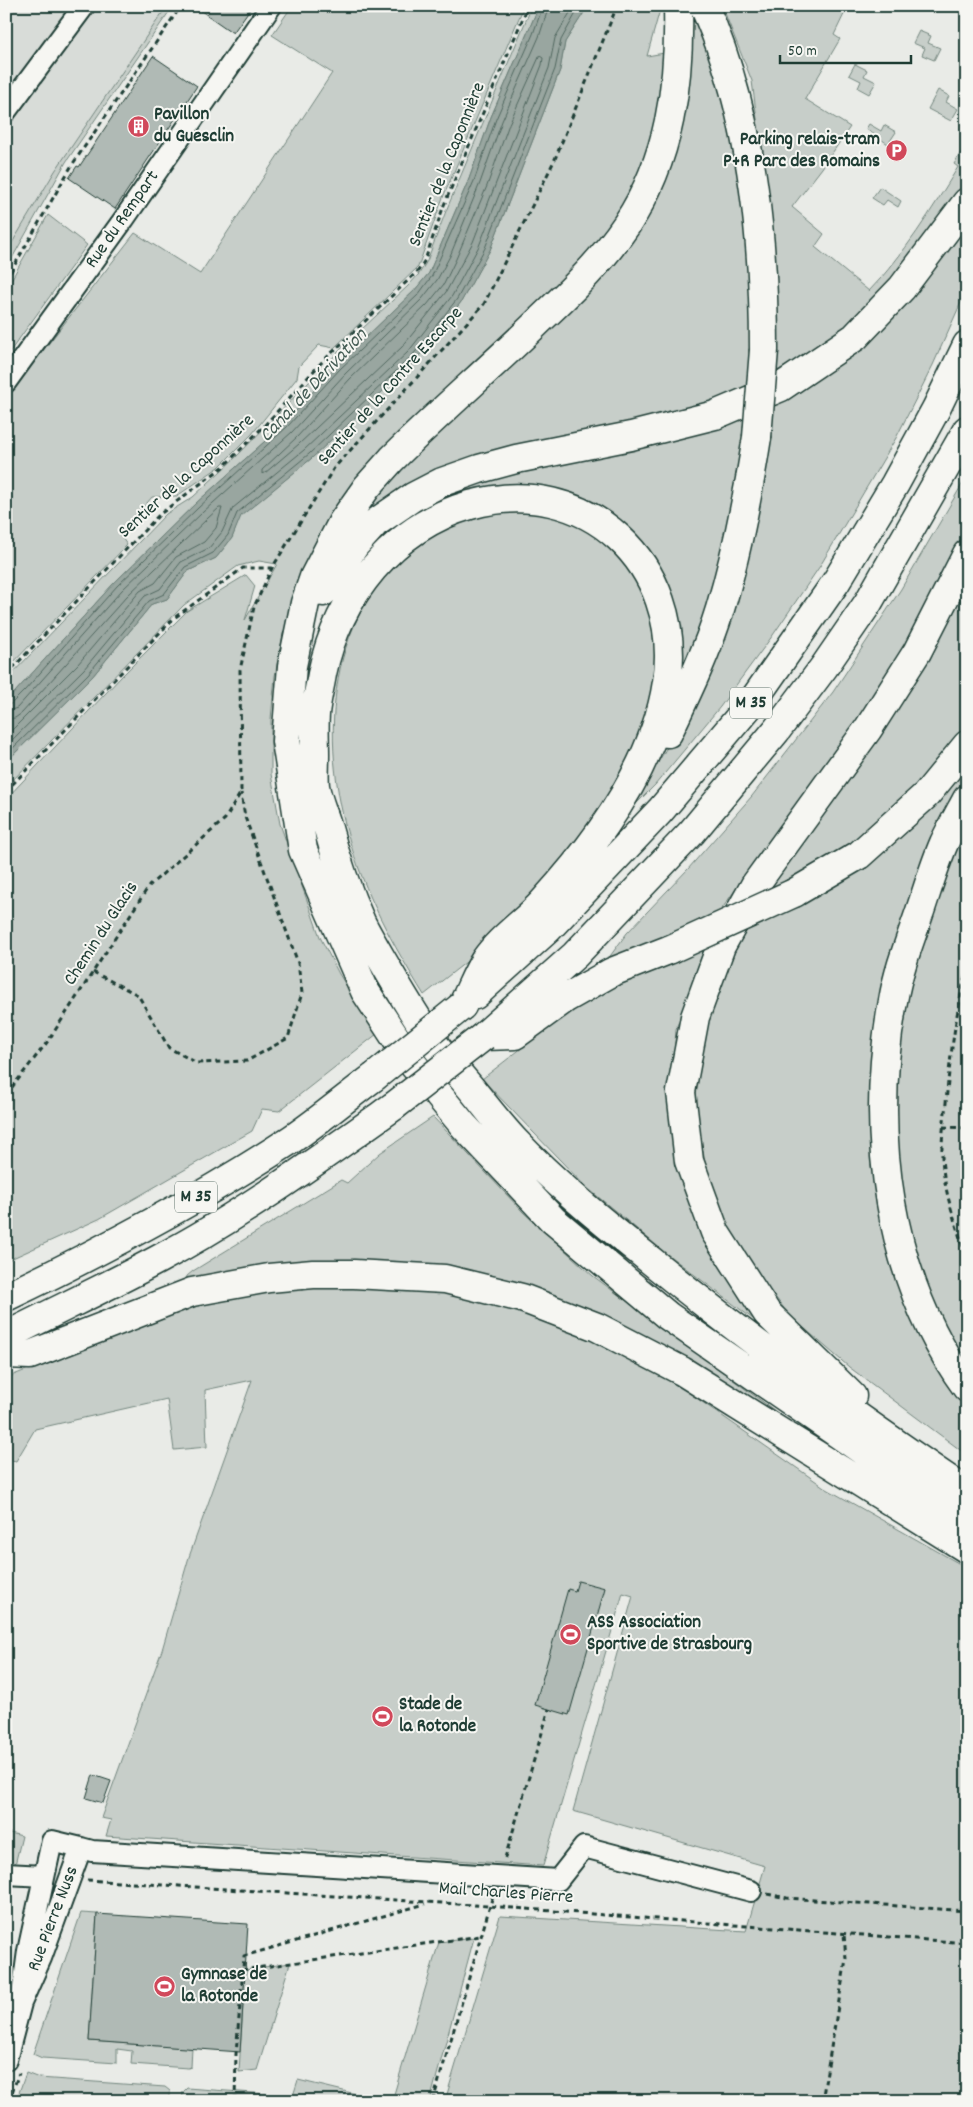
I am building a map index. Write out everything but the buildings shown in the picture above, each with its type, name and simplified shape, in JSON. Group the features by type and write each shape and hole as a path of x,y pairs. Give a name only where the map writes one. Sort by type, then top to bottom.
{"highway":[{"path":"678,6 678,58 670,122 658,160 644,194 628,223 579,284 412,438 368,487 343,521 314,577 305,603 292,666 286,741 303,850 365,990 412,1063 464,1126 553,1220 668,1316 967,1523"},
{"path":"639,769 663,744 694,680 720,611 740,534 757,437 764,350 761,260 752,180 729,72 715,30 704,6"},
{"path":"299,638 336,571 355,544 375,523 396,508 442,482 479,469 516,459 631,436 715,415 781,387 855,337 902,288 967,202"},
{"name":"M 35","path":"6,1297 135,1233 293,1138 374,1077 462,1006 548,929 660,811 750,705 841,574 895,484 936,409 967,345"},
{"name":"M 35","path":"6,1336 160,1259 218,1225 312,1165 394,1106 484,1036 575,955 692,832 776,731 824,667 868,603 967,430"},
{"path":"462,1006 486,959 543,903 578,860 622,800 639,769 656,728 664,701 669,654 663,611 656,590 637,556 622,540 602,523 579,510 556,502 516,498 494,500 448,512 424,524 402,539 382,558 360,584 345,609 333,635 324,663 315,712 315,785 336,858 362,925 434,1044 512,1139 576,1199 756,1345 967,1492"},
{"path":"912,1455 767,1314 715,1232 689,1161 681,1092 696,1017 721,946 755,885 868,729 917,652 967,554"},
{"path":"484,1036 515,1035 566,998 612,972 671,949 794,893 859,855 926,795 967,745"},
{"path":"967,799 944,844 903,958 893,1000 885,1056 883,1108 887,1180 897,1232 917,1299 952,1368 967,1388"},
{"path":"6,1354 30,1355 192,1292 269,1278 313,1274 354,1274 445,1279 522,1298 597,1327 682,1371 967,1549"}],"street":[{"path":"6,111 84,6"},
{"name":"Rue du Rempart","path":"6,382 124,219 271,6"},
{"name":"Rue Pierre Nuss","path":"6,2060 21,2003 28,1951 52,1841 81,1848 41,1958 21,2003"},
{"path":"81,1848 92,1851 558,1880 584,1847 751,1891"},
{"path":"6,1874 44,1876"}],"path":[{"path":"6,280 72,165 182,6"},
{"name":"Sentier de la Caponnière","path":"6,675 160,514 223,467 264,426 320,364 418,271 425,260 444,205 528,6"},
{"name":"Sentier de la Contre Escarpe","path":"272,568 334,468 484,304 555,159 617,6"},
{"path":"6,791 174,618 243,568 272,568 254,607 240,670 240,792 245,817 298,964 302,993 288,1038 247,1061 197,1063 169,1048 138,995 93,972"},
{"name":"Chemin du Glacis","path":"6,1095 48,1041 149,886 224,819 240,792"},
{"path":"967,967 956,1012 943,1127 942,1167 954,1218 967,1260"},
{"path":"943,1127 967,1128"},
{"path":"434,2101 488,1906 500,1875 549,1709"},
{"name":"Mail Charles Pierre","path":"70,1878 488,1906 967,1944"},
{"path":"751,1891 787,1898 967,1911"},
{"path":"235,2101 236,2054 244,1956 429,1902"},
{"path":"822,2101 846,1958 844,1934"},
{"path":"242,1970 480,1936"},
{"path":"959,2049 967,2050"}],"shaded area":[{"path":"6,6 167,6 55,171 6,253"},
{"path":"167,6 173,6 66,162 6,269 6,253 55,171"},
{"path":"292,6 524,6 442,200 418,267 334,348 319,345 299,366 297,378 252,434 219,467 177,496 152,497 120,535 127,545 6,670 6,398 135,233 200,274 332,73 272,35"},
{"path":"532,6 539,6 491,117 469,179 429,273 414,291 336,366 284,424 195,504 114,583 6,702 6,680 166,514 193,497 236,457 347,343 419,274 427,261"},
{"path":"586,6 661,6 647,56 670,52 667,88 636,190 596,250 330,522 310,554 283,634 275,676 271,719 271,774 280,824 320,937 339,974 377,1034 279,1111 262,1109 252,1131 99,1219 6,1261 6,799 121,677 187,611 246,575 255,586 245,620 277,564 259,561 238,566 184,605 6,787 6,762 92,677 152,604 167,599 188,571 216,558 232,538 240,516 312,458 416,360 461,302 490,250 560,70 565,42"},
{"path":"688,6 697,6 716,60 746,198 755,330 748,388 358,520 381,483 629,237"},
{"path":"722,6 848,6 834,35 840,39 805,99 850,127 792,207 824,234 815,247 869,291 906,247 928,216 958,167 954,164 967,142 967,180 919,252 853,320 812,351 775,372 766,188 752,81"},
{"path":"919,31 931,36 928,43 940,48 934,60 922,55 925,48 913,43"},
{"path":"855,64 867,70 864,76 876,82 869,94 858,88 861,81 849,75"},
{"path":"938,90 949,96 946,102 958,109 951,121 928,109"},
{"path":"869,124 881,131 884,125 896,132 888,144 866,129"},
{"path":"880,187 901,201 898,207 887,200 883,205 872,198"},
{"path":"48,215 87,245 6,357 6,289"},
{"path":"967,215 967,289 933,365 896,438 820,566 773,635 720,707 655,785 629,811 672,739 774,398"},
{"path":"746,413 744,448 717,575 680,684 618,526 476,491 448,498 413,514 426,501 452,489"},
{"path":"967,476 967,538 941,591 901,664 790,822 740,883 719,913 640,953 605,963 627,933 688,869 752,796 833,692 901,589"},
{"path":"503,510 543,513 575,523 605,540 643,589 656,637 655,694 622,778 535,895 484,948 424,995 380,918 362,877 348,835 339,793 334,751 334,708 340,667 353,628 373,592 400,560 435,533 451,525"},
{"path":"967,584 967,733 917,792 851,851 762,892"},
{"path":"967,755 967,782 931,855 873,1079 942,1364 967,1407 967,1455 849,1367 790,1316 740,1252 710,1192 695,1104 705,1023 744,930"},
{"path":"967,823 967,1369 927,1291 904,1215 894,1149 901,1005 942,876"},
{"path":"705,946 676,1029 671,1098 765,1328 667,1254 585,1186 482,1079 563,1016 609,988"},
{"path":"433,1117 523,1212 593,1276 798,1428 547,1295 186,1281 187,1276 193,1271 341,1180 347,1183 380,1153"},
{"path":"288,1286 454,1288 606,1343 685,1390 827,1489 967,1568 967,2101 445,2101 500,1916 746,1931 765,1866 573,1811 633,1596 623,1593 543,1866 106,1836 111,1820 101,1818 162,1650 189,1557 252,1380 205,1390 207,1447 174,1450 167,1399 35,1429 16,1461 6,1459 6,1378 122,1327 175,1308 213,1299"},
{"path":"6,1832 22,1836 14,1869 6,1868"},
{"path":"81,1913 97,1914 89,2041 192,2048 191,2067 131,2064 132,2051 117,2049 117,2063 42,2058 33,2054"},
{"path":"474,1938 430,2101 392,2101 439,1942"},
{"path":"290,1963 257,2070 239,2072 245,1970"},
{"path":"26,2073 39,2078 165,2087 170,2091 170,2101 16,2101"},
{"path":"298,2080 385,2101 182,2101 183,2092 187,2088 293,2096"}],"water":[{"path":"539,6 586,6 565,42 560,70 490,250 461,302 416,360 312,458 241,516 232,538 216,558 188,571 167,599 152,604 92,677 6,762 6,702 114,583 195,504 284,424 336,366 414,291 429,273 469,179 491,117"}],"place":[{"name":"Pavillon du Guesclin","path":"138,126"},
{"name":"Parking relais-tram P+R Parc des Romains","path":"896,151"},
{"name":"ASS Association Sportive de Strasbourg","path":"571,1634"},
{"name":"Stade de la Rotonde","path":"383,1716"},
{"name":"Gymnase de la Rotonde","path":"165,1986"}],"water label":[{"name":"Canal de Dérivation","path":"314,386"}]}
